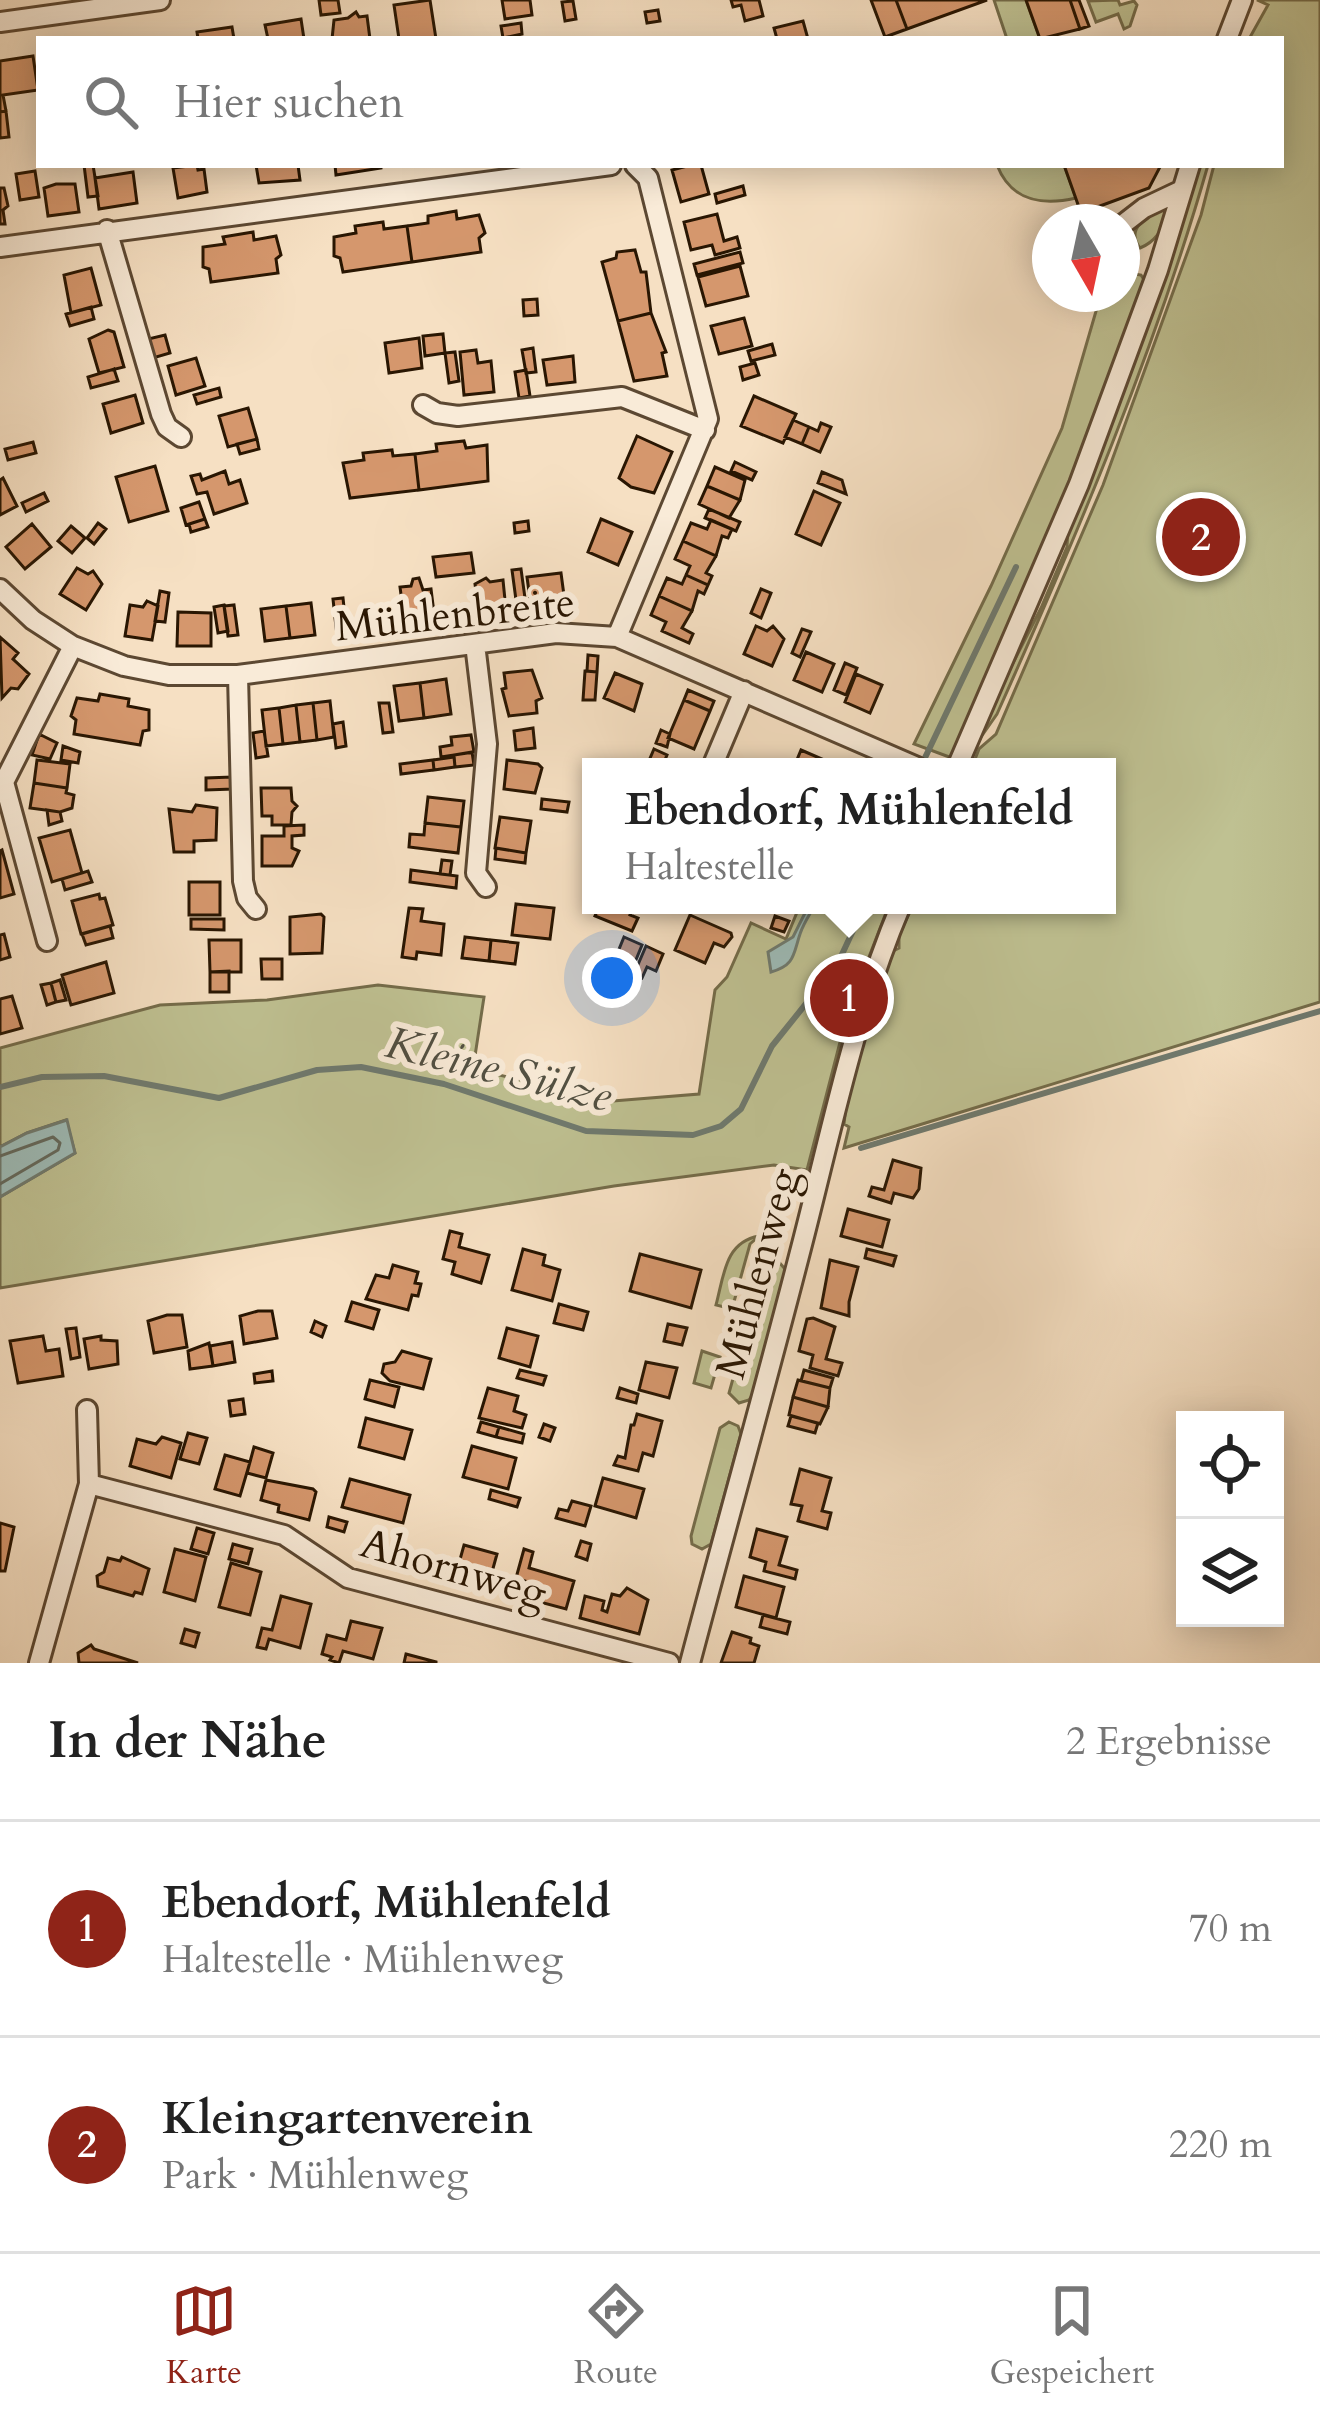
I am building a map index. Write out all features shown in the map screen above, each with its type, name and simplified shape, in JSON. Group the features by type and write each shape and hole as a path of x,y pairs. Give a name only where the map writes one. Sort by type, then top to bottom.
{"street":[{"path":"0,22 160,0"},
{"path":"1228,36 1242,0"},
{"path":"0,247 588,168"},
{"path":"617,638 705,430 705,397 648,178 638,168"},
{"path":"961,758 1079,484 1158,270 1189,168"},
{"path":"1140,211 1182,190"},
{"path":"107,230 161,414 167,427 181,437"},
{"path":"423,405 436,413 458,416 622,397 705,430"},
{"name":"Mühlenbreite","path":"0,589 33,620 73,646 154,674 238,675 556,634 617,638 897,758"},
{"path":"475,644 487,744 476,873 486,887"},
{"path":"47,941 4,782 73,646"},
{"path":"238,675 243,881 256,909"},
{"path":"716,758 744,691"},
{"name":"Mühlenweg","path":"690,1663 801,1251 833,1112 876,965 897,914"},
{"path":"39,1663 89,1484 92,1459 87,1410"},
{"name":"Ahornweg","path":"89,1484 284,1535 348,1578 669,1663"}],"green space":[{"path":"994,0 1026,0 1039,36 1006,36"},
{"path":"1118,0 1120,5 1134,1 1137,5 1130,26 1124,29 1118,14 1096,22 1088,1"},
{"path":"1257,0 1320,0 1320,1002 844,1148 849,1127 844,1124 847,1097 889,953 899,948 899,935 909,914 1116,914 1116,758 976,758 996,734 1103,485 1201,215 1213,168 1284,168 1284,36 1251,36 1268,5"},
{"path":"998,168 1065,168 1076,198 1039,201 1019,193"},
{"path":"1196,168 1207,168 1139,375 1085,511 997,714 976,744 1067,547 1068,528"},
{"path":"1166,206 1161,229 1140,248 1140,225"},
{"path":"1096,312 1136,312 1097,421 952,758 914,744 991,586 1062,428"},
{"path":"796,914 886,914 857,988 847,991 845,1023 807,1170 774,1165 614,1186 0,1288 0,1197 75,1153 66,1120 0,1147 0,1048 160,1005 267,1000 378,985 484,997 473,1069 613,1101 699,1094 715,990 727,977 751,923 786,939"},
{"path":"759,1236 750,1244 732,1309 716,1305 733,1253"},
{"path":"778,1261 785,1269 784,1278 755,1392 739,1403 729,1393 765,1263"},
{"path":"702,1351 720,1357 711,1388 694,1383"},
{"path":"729,1422 741,1434 711,1544 702,1549 692,1544 691,1536 720,1428"}],"water":[{"path":"804,914 810,914 792,958 771,972 768,952 793,937"},
{"path":"67,1120 75,1153 0,1197 0,1147"}],"building":[{"path":"319,0 338,0 340,13 321,15"},
{"path":"430,0 436,36 399,36 394,5"},
{"path":"502,0 530,0 532,15 505,19"},
{"path":"731,0 759,0 763,16 745,21 741,5 733,7"},
{"path":"871,0 896,0 907,29 885,36"},
{"path":"896,0 987,0 907,29"},
{"path":"1026,0 1070,0 1080,29 1039,36"},
{"path":"1070,0 1079,0 1089,26 1080,29"},
{"path":"573,1 576,19 565,21 562,2"},
{"path":"658,10 660,21 647,23 645,12"},
{"path":"356,12 359,17 367,16 370,36 332,36 334,20"},
{"path":"301,19 304,36 267,36 265,25"},
{"path":"803,21 807,36 776,36 774,28"},
{"path":"521,23 522,34 503,36 501,26"},
{"path":"232,27 234,36 198,36 197,32"},
{"path":"33,56 36,90 3,95 6,111 0,112 0,61"},
{"path":"6,111 9,137 0,138 0,112"},
{"path":"84,168 93,168 98,196 88,197"},
{"path":"173,168 204,169 207,192 178,198"},
{"path":"256,168 298,168 300,180 259,183"},
{"path":"335,168 381,168 336,175"},
{"path":"702,168 709,194 681,202 672,170"},
{"path":"1065,168 1159,168 1149,188 1105,204 1078,204"},
{"path":"35,171 39,197 20,200 16,174"},
{"path":"133,172 137,203 99,209 95,178"},
{"path":"75,184 79,212 48,216 44,188"},
{"path":"743,186 745,195 717,203 715,194"},
{"path":"0,188 4,188 8,206 3,210 5,224 0,224"},
{"path":"456,211 457,219 479,215 485,233 479,238 481,252 412,262 407,226"},
{"path":"717,214 724,241 737,237 740,248 715,255 712,245 691,250 684,222"},
{"path":"383,222 384,229 407,226 412,262 343,272 340,258 334,256 334,237 356,233 355,226"},
{"path":"253,232 254,240 276,236 281,255 276,259 278,273 211,282 209,269 203,267 203,247 225,244 223,237"},
{"path":"635,250 641,272 646,272 651,313 618,321 602,262 616,258 617,252"},
{"path":"740,252 743,263 697,275 694,264"},
{"path":"740,266 748,296 706,306 698,277"},
{"path":"91,268 101,305 71,313 64,275"},
{"path":"537,299 538,315 524,316 523,300"},
{"path":"91,307 94,319 70,326 66,314"},
{"path":"651,313 666,352 662,353 667,376 634,381 618,321"},
{"path":"744,318 752,346 719,354 711,326"},
{"path":"114,332 124,367 99,373 89,339"},
{"path":"443,334 445,353 425,356 423,336"},
{"path":"165,335 170,353 153,358 148,339"},
{"path":"419,338 422,368 389,373 385,343"},
{"path":"772,344 775,355 751,361 748,351"},
{"path":"533,348 536,372 526,373 522,350"},
{"path":"476,350 478,363 491,361 494,392 464,395 460,352"},
{"path":"455,352 459,381 449,383 445,353"},
{"path":"573,356 575,382 547,385 543,360"},
{"path":"196,358 205,386 176,395 168,366"},
{"path":"755,363 759,375 743,380 740,367"},
{"path":"114,369 118,381 91,388 88,377"},
{"path":"526,370 530,396 519,398 515,372"},
{"path":"219,388 221,397 197,404 194,395"},
{"path":"135,395 143,423 111,433 103,404"},
{"path":"754,396 796,414 783,443 741,426"},
{"path":"248,408 257,439 228,447 219,416"},
{"path":"793,420 809,427 802,444 785,437"},
{"path":"821,423 831,427 820,452 802,444 809,427 818,431"},
{"path":"637,436 672,452 654,493 619,478"},
{"path":"257,439 259,449 240,454 237,444"},
{"path":"464,441 466,448 487,445 488,481 419,490 415,454 437,451 436,444"},
{"path":"33,442 36,453 8,460 5,449"},
{"path":"392,450 393,456 415,454 419,490 350,498 343,463 364,460 363,453"},
{"path":"735,462 756,472 752,480 731,471"},
{"path":"155,466 168,511 129,522 116,477"},
{"path":"715,467 745,480 740,500 707,486"},
{"path":"225,471 229,484 240,480 247,503 214,514 207,492 197,494 191,476 200,474 202,480"},
{"path":"822,472 842,480 846,494 818,483"},
{"path":"3,478 17,506 0,515 0,480"},
{"path":"707,486 740,500 729,518 699,504"},
{"path":"814,491 840,503 821,545 796,534"},
{"path":"44,493 48,501 26,512 22,503"},
{"path":"199,502 205,519 186,525 181,508"},
{"path":"709,509 740,522 736,531 705,518"},
{"path":"205,519 208,527 191,532 189,524"},
{"path":"601,519 632,532 618,565 588,552"},
{"path":"711,520 732,529 728,538 722,536 716,556 683,541 691,523 707,529"},
{"path":"528,521 529,531 515,533 514,523"},
{"path":"98,523 106,529 94,544 87,538"},
{"path":"32,524 51,547 25,569 6,547"},
{"path":"71,526 85,538 72,553 58,541"},
{"path":"683,541 716,556 706,573 712,576 708,585 686,575 690,566 675,559"},
{"path":"471,553 474,573 436,577 433,557"},
{"path":"77,568 88,574 93,571 102,584 86,610 60,594"},
{"path":"521,569 525,598 516,600 512,570"},
{"path":"561,573 565,603 531,607 527,577"},
{"path":"686,575 708,585 704,594 698,591 692,611 659,596 667,578 682,584"},
{"path":"419,578 423,590 431,589 434,613 404,617 400,587 411,586"},
{"path":"486,578 503,580 506,610 479,614 475,584"},
{"path":"761,589 771,593 761,618 751,613"},
{"path":"160,591 169,593 165,622 155,621"},
{"path":"659,596 692,611 682,628 693,634 689,643 662,631 666,622 651,615"},
{"path":"343,598 346,626 336,627 333,599"},
{"path":"147,601 158,606 152,640 125,636 130,605 143,607"},
{"path":"311,603 315,635 290,638 286,606"},
{"path":"224,605 228,631 218,633 214,607"},
{"path":"234,605 238,635 228,636 224,606"},
{"path":"286,606 290,638 265,641 261,609"},
{"path":"178,612 211,613 211,646 177,646"},
{"path":"346,626 348,641 338,642 336,627"},
{"path":"756,626 767,631 773,626 784,639 772,666 744,654"},
{"path":"802,629 811,632 800,657 792,653"},
{"path":"0,637 18,653 13,659 29,674 18,689 11,688 2,698"},
{"path":"806,652 834,664 822,692 794,680"},
{"path":"588,655 598,656 597,672 587,671"},
{"path":"845,663 857,668 846,695 834,690"},
{"path":"532,670 542,698 536,701 537,713 509,716 502,689 506,688 504,673"},
{"path":"585,671 597,672 595,700 583,700"},
{"path":"615,673 642,684 634,711 604,698"},
{"path":"856,674 882,685 870,713 845,702"},
{"path":"446,679 451,714 424,718 420,683"},
{"path":"420,683 424,718 399,721 394,686"},
{"path":"688,690 714,701 710,711 684,700"},
{"path":"100,694 129,699 128,706 149,710 149,730 143,731 140,745 74,734 76,720 71,716 77,698 98,701"},
{"path":"684,700 710,711 694,749 668,738"},
{"path":"330,701 334,737 317,740 313,703"},
{"path":"313,703 317,740 300,742 296,705"},
{"path":"379,703 389,703 393,732 383,733"},
{"path":"296,705 300,742 283,744 279,708"},
{"path":"279,708 283,744 266,746 262,710"},
{"path":"343,722 346,746 336,748 333,724"},
{"path":"533,728 535,748 516,750 514,731"},
{"path":"661,730 670,734 667,747 656,743"},
{"path":"264,731 268,756 256,758 253,733"},
{"path":"39,734 57,743 50,759 32,755"},
{"path":"471,735 474,752 441,757 440,747 452,745 451,737"},
{"path":"63,746 80,752 78,763 61,760"},
{"path":"654,749 667,755 666,758 650,758"},
{"path":"472,752 474,765 455,767 454,755"},
{"path":"454,757 455,767 434,770 433,760"},
{"path":"37,760 70,764 67,788 34,783"},
{"path":"433,760 434,770 401,774 400,764"},
{"path":"507,760 542,768 535,793 504,789"},
{"path":"232,777 233,789 206,790 206,778"},
{"path":"34,783 67,788 66,793 74,795 72,808 60,812 30,808"},
{"path":"261,788 291,788 297,806 291,825 272,825 272,816 262,816"},
{"path":"428,797 464,801 461,827 425,823"},
{"path":"542,799 569,802 567,812 541,809"},
{"path":"196,805 217,808 216,840 194,841 194,852 174,852 169,809 192,812"},
{"path":"47,810 60,812 62,821 49,825"},
{"path":"500,817 531,821 526,853 495,848"},
{"path":"425,823 461,827 458,853 409,847 410,834 424,835"},
{"path":"304,825 304,835 292,836 292,848 299,851 292,866 262,866 262,836 284,836 284,826"},
{"path":"70,830 82,873 52,882 39,838"},
{"path":"496,848 526,853 525,863 495,859"},
{"path":"0,851 14,894 0,898"},
{"path":"442,860 452,861 450,875 440,874"},
{"path":"411,870 457,876 456,888 410,882"},
{"path":"88,871 92,882 65,890 62,879"},
{"path":"189,882 220,882 220,915 189,915"},
{"path":"99,894 100,899 105,898 113,925 81,934 72,901"},
{"path":"516,904 554,908 550,939 512,935"},
{"path":"409,908 423,909 421,921 444,924 441,955 417,952 416,959 402,957"},
{"path":"321,914 322,953 290,954 290,917"},
{"path":"630,914 638,918 632,931 595,916"},
{"path":"690,915 731,933 724,947 714,943 705,963 675,950"},
{"path":"775,916 789,921 784,932 771,928"},
{"path":"191,919 224,919 224,930 191,929"},
{"path":"110,926 113,938 86,945 82,934"},
{"path":"4,934 10,957 0,960 0,935"},
{"path":"465,937 491,940 489,961 462,958"},
{"path":"624,937 642,945 633,967 615,959"},
{"path":"209,940 241,940 241,972 210,972"},
{"path":"491,940 518,943 515,964 489,961"},
{"path":"646,946 663,954 656,971 647,967 642,978 634,974"},
{"path":"261,959 282,959 282,979 262,979"},
{"path":"106,962 114,993 71,1005 62,975"},
{"path":"229,971 229,992 210,992 210,972"},
{"path":"60,980 66,1000 56,1002 51,983"},
{"path":"51,983 56,1002 47,1005 41,985"},
{"path":"12,996 22,1028 0,1034 0,999"},
{"path":"893,1160 921,1168 913,1198 894,1193 891,1203 869,1196 872,1187 884,1190"},
{"path":"848,1209 889,1220 882,1247 841,1236"},
{"path":"450,1231 462,1234 459,1247 489,1255 481,1283 452,1274 455,1262 443,1259"},
{"path":"523,1249 545,1255 543,1265 560,1270 552,1301 512,1290"},
{"path":"867,1249 896,1256 893,1266 865,1258"},
{"path":"640,1254 701,1270 691,1308 630,1291"},
{"path":"830,1260 858,1267 849,1316 821,1308"},
{"path":"393,1265 418,1272 418,1296 412,1295 408,1310 366,1299 376,1275 389,1278"},
{"path":"352,1302 379,1310 373,1329 346,1321"},
{"path":"559,1304 588,1312 583,1330 554,1323"},
{"path":"272,1311 277,1338 244,1344 240,1316"},
{"path":"182,1315 187,1347 154,1353 148,1321"},
{"path":"807,1319 835,1327 826,1359 842,1363 838,1376 810,1368 813,1355 799,1351"},
{"path":"315,1321 326,1326 322,1337 311,1332"},
{"path":"668,1324 687,1328 682,1345 664,1341"},
{"path":"76,1328 80,1357 71,1359 66,1329"},
{"path":"507,1328 538,1336 530,1367 499,1358"},
{"path":"43,1336 46,1351 59,1349 63,1376 18,1383 10,1341"},
{"path":"101,1336 101,1340 117,1341 118,1364 89,1369 84,1339"},
{"path":"232,1342 235,1362 213,1366 210,1346"},
{"path":"209,1343 213,1366 190,1369 188,1351"},
{"path":"402,1351 431,1359 423,1389 390,1381 382,1373 384,1364 395,1362"},
{"path":"646,1362 677,1368 669,1398 639,1390"},
{"path":"520,1370 546,1376 543,1385 517,1378"},
{"path":"804,1370 833,1378 830,1388 801,1381"},
{"path":"272,1371 273,1381 255,1383 254,1374"},
{"path":"370,1380 399,1387 394,1407 365,1399"},
{"path":"798,1380 830,1388 828,1407 793,1397"},
{"path":"488,1388 518,1396 514,1411 526,1415 522,1428 479,1418"},
{"path":"620,1388 638,1394 636,1403 617,1398"},
{"path":"793,1397 828,1407 820,1424 789,1415"},
{"path":"243,1399 245,1414 231,1416 229,1401"},
{"path":"637,1414 662,1421 653,1456 643,1453 638,1471 614,1465 618,1456 625,1458"},
{"path":"791,1416 818,1423 815,1433 788,1426"},
{"path":"366,1418 412,1430 404,1459 359,1447"},
{"path":"481,1422 499,1427 496,1437 478,1432"},
{"path":"544,1424 555,1428 550,1441 539,1437"},
{"path":"499,1427 524,1434 522,1443 496,1437"},
{"path":"188,1433 207,1438 199,1464 180,1459"},
{"path":"162,1437 181,1443 171,1478 130,1466 137,1439 156,1444"},
{"path":"472,1446 516,1458 508,1489 463,1477"},
{"path":"254,1447 273,1453 266,1478 247,1473"},
{"path":"225,1455 250,1462 240,1496 215,1489"},
{"path":"800,1469 831,1478 822,1511 831,1513 827,1529 798,1521 802,1506 791,1504"},
{"path":"603,1478 644,1489 636,1518 595,1506"},
{"path":"350,1479 410,1495 403,1523 342,1507"},
{"path":"266,1480 313,1489 309,1520 278,1512 279,1505 261,1500"},
{"path":"491,1490 520,1498 517,1507 489,1499"},
{"path":"572,1501 591,1506 585,1526 556,1518 559,1509 568,1511"},
{"path":"329,1517 347,1522 344,1532 327,1527"},
{"path":"0,1523 14,1527 5,1571 0,1571"},
{"path":"197,1528 214,1533 208,1554 191,1549"},
{"path":"757,1529 787,1537 779,1565 797,1570 795,1579 764,1571 766,1562 750,1557"},
{"path":"581,1541 591,1544 587,1560 576,1556"},
{"path":"233,1544 252,1549 248,1564 229,1559"},
{"path":"464,1545 497,1554 489,1583 456,1574"},
{"path":"175,1549 206,1557 195,1601 164,1592"},
{"path":"524,1549 533,1552 529,1568 574,1581 566,1609 521,1597 525,1581 516,1578"},
{"path":"122,1557 149,1569 142,1594 98,1586 97,1576 104,1572 108,1558 120,1561"},
{"path":"231,1563 261,1572 250,1615 219,1607"},
{"path":"744,1576 784,1587 776,1618 736,1607"},
{"path":"627,1588 648,1600 639,1634 580,1618 585,1596 604,1601 602,1610 607,1612 612,1594 620,1596"},
{"path":"281,1596 311,1604 300,1648 269,1639 266,1649 257,1647 262,1628 272,1630"},
{"path":"763,1615 790,1622 787,1634 760,1627"},
{"path":"351,1621 382,1628 373,1659 343,1651 339,1663 330,1660 322,1654 327,1635 346,1640"},
{"path":"185,1629 199,1633 195,1647 181,1643"},
{"path":"732,1632 759,1646 754,1663 721,1663"},
{"path":"91,1645 138,1663 79,1663 78,1653"},
{"path":"406,1654 436,1662 436,1663 404,1663"}],"waterway":[{"name":"Kleine Sülze","path":"925,758 1016,567"},
{"name":"Kleine Sülze","path":"0,1087 42,1077 104,1076 219,1098 317,1070 361,1067 444,1084 586,1131 693,1135 721,1126 741,1109 772,1046 837,965 861,914"},
{"path":"861,1148 1320,1011"}],"place":[{"name":"Kleingartenverein","path":"1201,537"},
{"name":"Ebendorf, Mühlenfeld","path":"849,998"}]}
